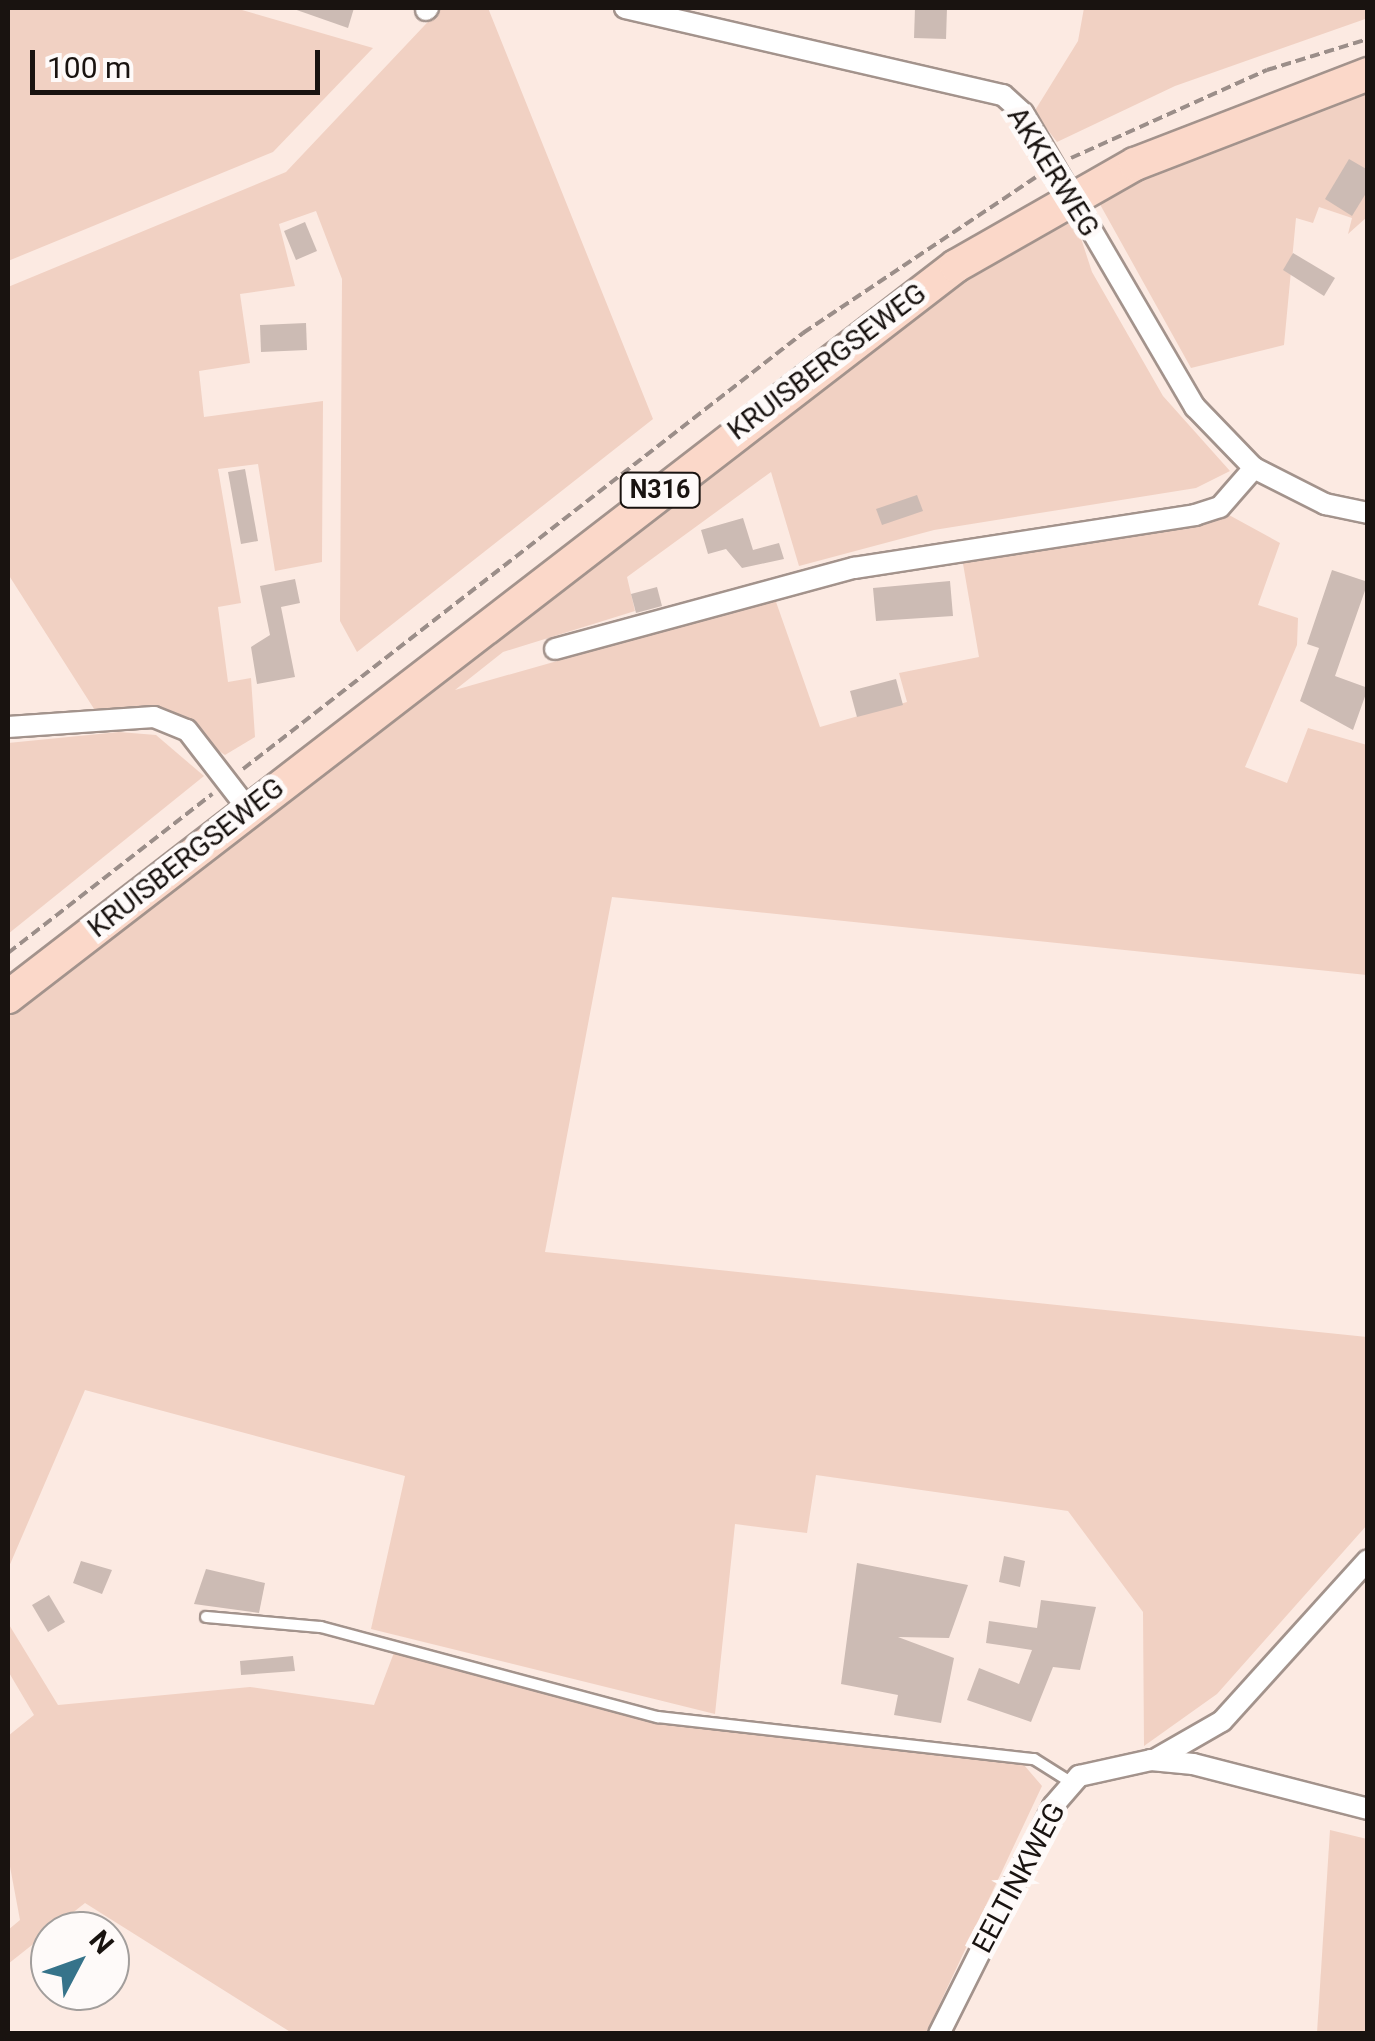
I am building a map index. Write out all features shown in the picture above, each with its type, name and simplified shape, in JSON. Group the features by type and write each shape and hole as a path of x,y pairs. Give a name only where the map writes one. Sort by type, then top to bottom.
{"main road":[{"name":"KRUISBERGSEWEG","path":"8,997 836,352 956,266 1072,197 1222,124 1368,74"}],"street":[{"name":"AKKERWEG","path":"625,8 1002,95 1022,113 1195,407 1254,468 1325,504 1368,514"},
{"path":"555,649 854,568 1195,515 1220,507 1254,468"},
{"path":"8,727 154,717 187,730 248,809"},
{"path":"1151,1760 1222,1720 1368,1560"},
{"name":"EELTINKWEG","path":"939,2034 1054,1806 1072,1784 1101,1767 1151,1760 1368,1809"}],"lane":[{"path":"206,1617 320,1628 658,1717 1034,1759 1072,1784"}],"shaded area":[{"path":"8,8 235,8 373,48 273,152 8,261"},
{"path":"441,8 488,8 653,419 357,652 340,621 342,279 316,211 279,224 295,286 240,294 250,363 199,371 204,417 323,401 322,562 275,571 258,464 218,469 241,603 218,607 228,682 251,678 255,737 225,755 178,724 96,712 8,574 8,287 286,172"},
{"path":"1084,8 1367,8 1368,18 1175,86 1057,142 1034,112 1078,41"},
{"path":"1367,89 1367,217 1348,234 1352,218 1319,207 1313,223 1296,218 1284,345 1191,368 1097,199 1129,179"},
{"path":"1066,220 1076,223 1092,272 1163,396 1230,471 1196,488 934,530 799,566 771,472 627,577 635,611 503,652 455,690 775,599 820,727 907,702 899,673 979,657 961,552 1229,515 1280,543 1258,605 1298,618 1297,645 1245,767 1287,783 1308,728 1367,745 1367,975 612,897 545,1252 1367,1337 1367,1525 1217,1694 1144,1746 1143,1612 1068,1511 816,1475 807,1533 735,1524 715,1714 371,1629 405,1476 85,1390 8,1569 8,1011 907,313"},
{"path":"119,732 156,735 204,776 8,934 8,743"},
{"path":"8,1623 58,1705 250,1687 374,1705 395,1650 700,1727 1024,1765 1042,1786 926,2033 292,2033 130,1931 130,1911 98,1911 85,1903 75,1911 30,1911 30,1947 8,1964 8,1930 20,1920 8,1856 8,1736 34,1715 8,1671"},
{"path":"1330,1830 1367,1839 1367,2033 1317,2033"}],"building":[{"path":"291,8 354,8 348,28"},
{"path":"915,8 947,8 946,39 914,38"},
{"path":"1349,159 1368,170 1368,190 1352,216 1325,199"},
{"path":"305,222 317,251 296,260 284,231"},
{"path":"1293,253 1335,278 1324,296 1283,270"},
{"path":"306,323 307,350 261,352 260,325"},
{"path":"245,469 258,541 241,544 228,472"},
{"path":"917,495 923,511 882,525 876,509"},
{"path":"743,518 753,550 779,543 784,559 742,568 726,549 708,554 701,530"},
{"path":"1332,570 1368,582 1335,676 1368,688 1353,730 1300,701 1319,648 1307,644"},
{"path":"295,579 300,603 281,607 295,677 257,684 251,647 270,635 260,586"},
{"path":"950,581 953,616 876,621 873,588"},
{"path":"657,587 662,606 636,613 631,594"},
{"path":"896,679 903,705 857,717 850,691"},
{"path":"1004,1556 1025,1561 1020,1587 999,1582"},
{"path":"81,1561 112,1570 102,1594 73,1583"},
{"path":"857,1563 968,1585 949,1638 898,1637 954,1658 941,1723 894,1715 898,1695 841,1684"},
{"path":"206,1569 265,1583 259,1613 194,1604"},
{"path":"49,1595 65,1622 48,1632 32,1605"},
{"path":"1041,1600 1096,1607 1080,1670 1053,1667 1031,1722 967,1700 979,1668 1019,1684 1032,1650 986,1643 989,1621 1037,1628"},
{"path":"293,1656 295,1671 241,1675 240,1661"}]}
